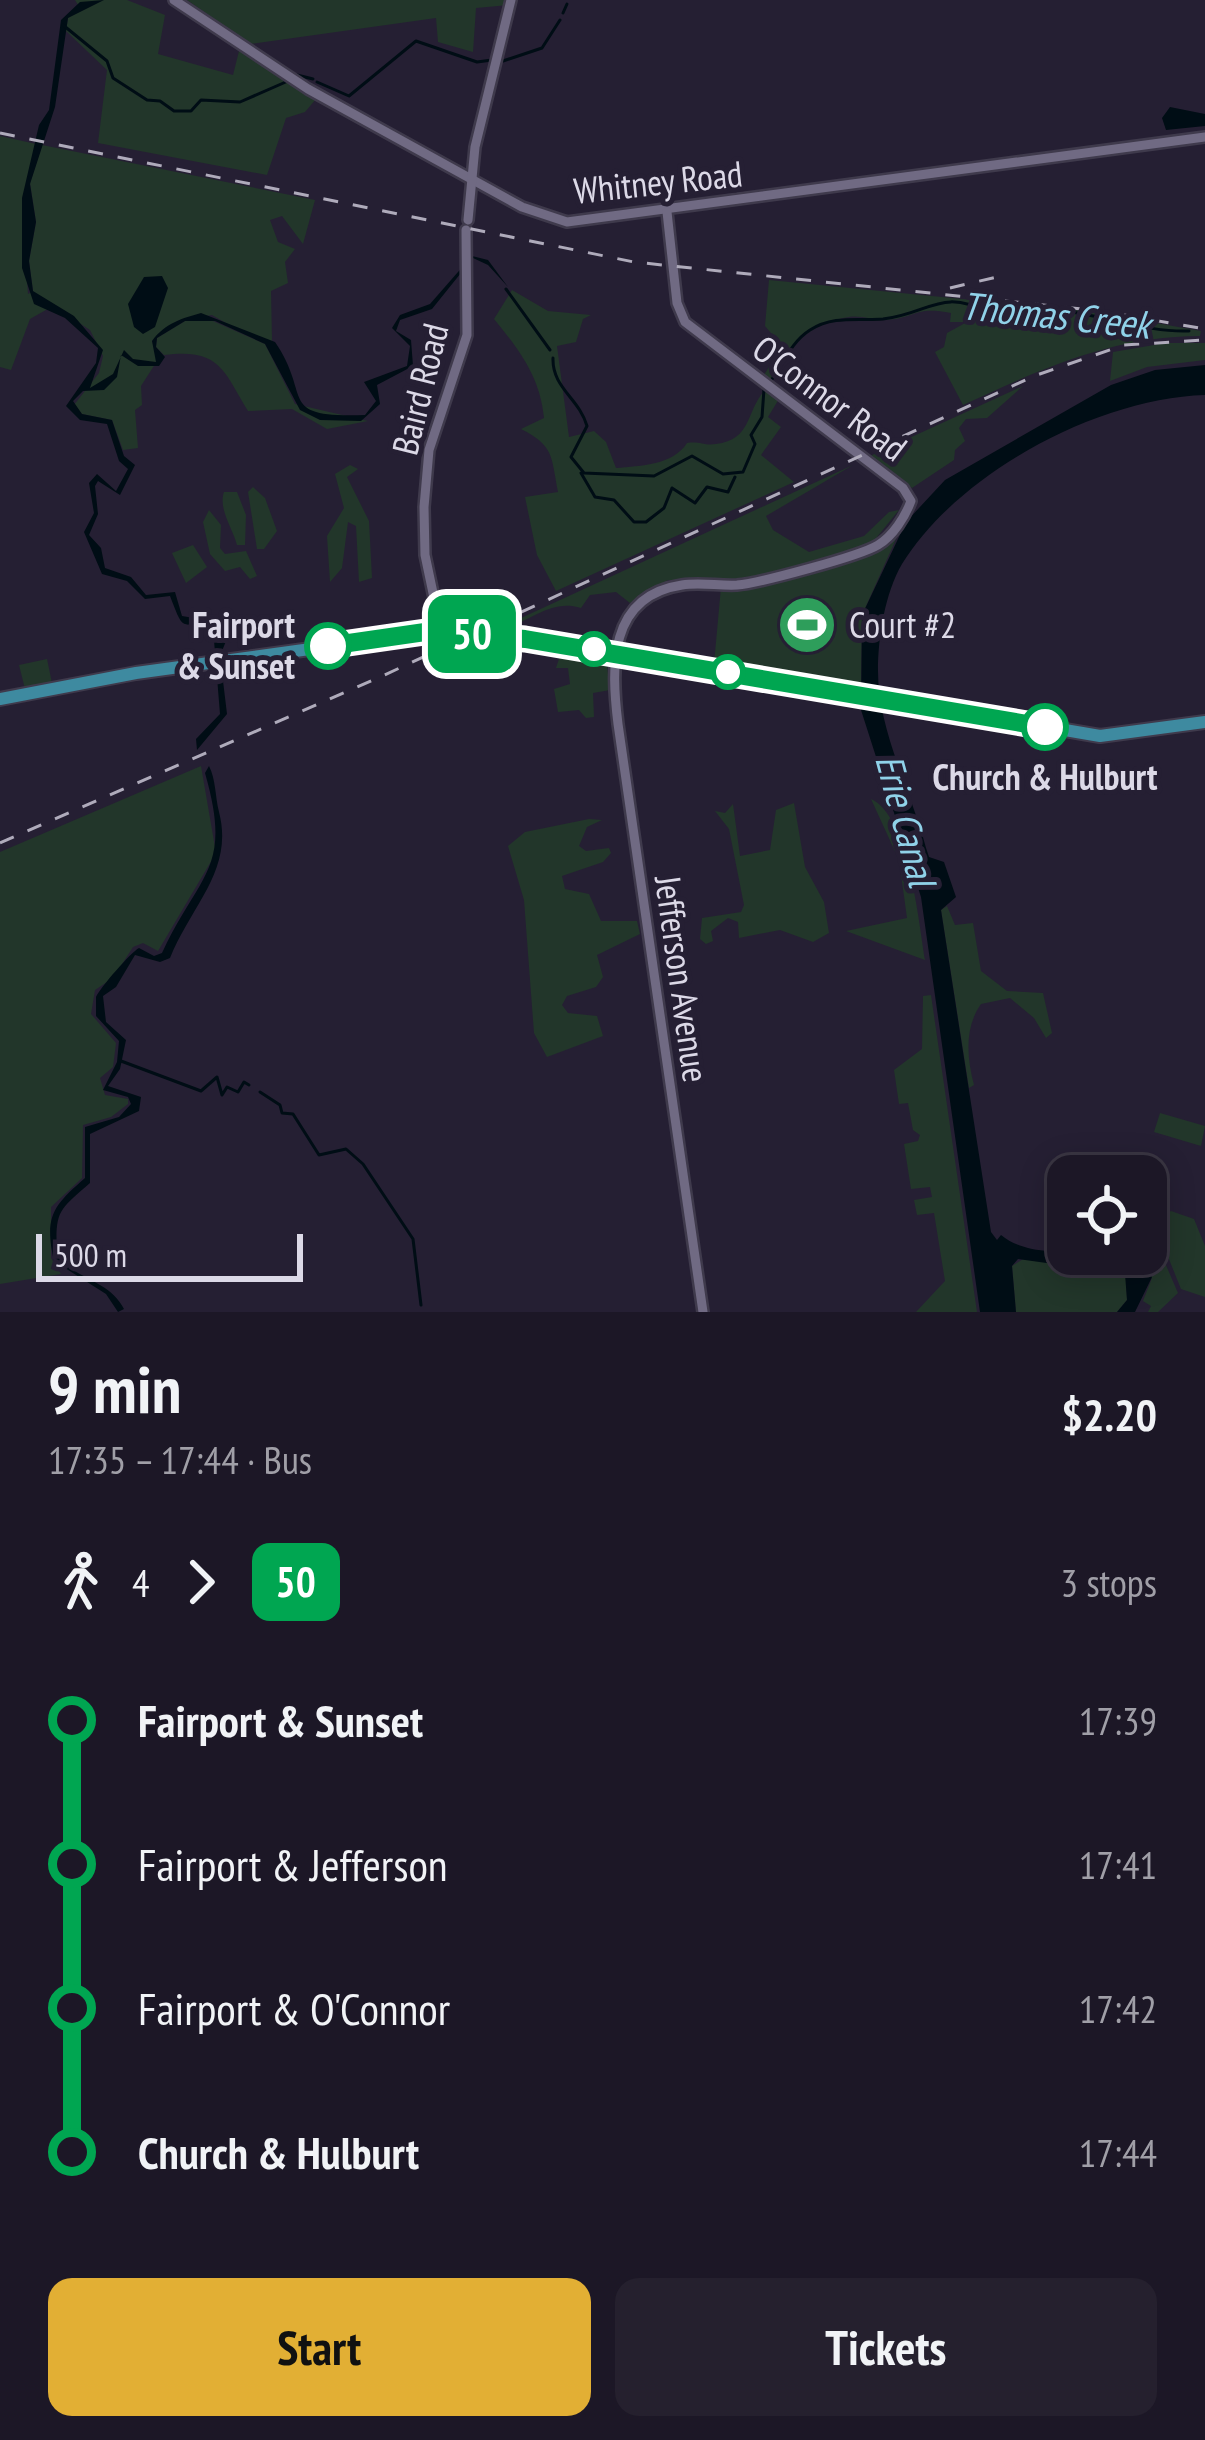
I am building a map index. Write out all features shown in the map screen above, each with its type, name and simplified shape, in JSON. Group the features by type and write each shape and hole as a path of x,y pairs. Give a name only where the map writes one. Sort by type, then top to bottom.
{"main road":[{"path":"0,699 441,631 614,652 1100,736 1205,722"}],"street":[{"name":"Whitney Road","path":"174,0 308,89 500,195 541,216 567,222 1205,137"},
{"name":"Baird Road","path":"441,631 425,555 429,450 464,353 462,258 472,178 511,0"},
{"path":"468,220 480,193 500,195"},
{"name":"O'Connor Road","path":"614,652 627,618 656,593 678,585 752,583 871,549 890,535 911,498 683,318 667,212"},
{"name":"Jefferson Avenue","path":"614,652 623,761 703,1312"}],"green space":[{"path":"75,0 127,0 165,15 158,54 233,75 239,51 316,99 305,112 286,118 267,175 98,143 107,70 66,31 68,18 80,8"},
{"path":"187,0 509,0 509,5 476,8 473,52 438,42 436,18 250,44"},
{"path":"0,136 36,144 22,207 28,294 33,291 29,261 36,222 30,183 42,145 315,200 303,244 282,216 270,220 278,242 295,249 285,262 288,283 271,291 272,341 245,334 212,315 177,321 152,341 159,358 141,386 142,405 135,410 138,448 123,450 112,420 82,414 74,405 99,373 103,356 90,330 53,306 30,319 11,370 0,367"},
{"path":"769,280 1094,312 1201,331 1200,336 1137,342 1078,357 963,405 935,352 944,347 947,333 967,322 950,322 951,313 939,311 887,320 849,317 822,325 793,347 772,381 764,375 782,346 765,326"},
{"path":"512,290 548,311 591,315 583,319 576,342 557,346 569,437 594,431 606,442 616,468 656,463 674,456 687,443 716,444 737,436 767,388 779,399 768,417 781,427 761,455 794,482 556,591 537,555 525,497 558,492 549,453 521,429 544,418 542,403 527,365 494,319"},
{"path":"206,318 265,344 295,404 368,421 327,429 292,409 248,411 218,365 197,355 164,355 156,347 157,338 185,321"},
{"path":"1166,343 1205,343 1205,360 1147,367 1110,381 1113,352"},
{"path":"1023,386 987,418 966,419 959,428 965,441 955,450 954,460 912,488 870,456"},
{"path":"350,465 358,469 347,477 369,521 372,578 359,582 356,526 348,522 342,568 330,582 327,536 344,508 335,474"},
{"path":"853,465 766,516 773,530 809,552 864,536 889,512 899,510 873,542 858,549 744,580 668,580 630,603 616,592 590,595 581,608 548,609 497,629"},
{"path":"253,487 265,498 277,531 264,549 257,549 248,492"},
{"path":"224,492 237,492 246,515 245,545 237,545 224,512"},
{"path":"209,510 221,525 220,548 225,554 246,551 257,576 250,579 240,567 225,571 210,554 203,522"},
{"path":"892,536 896,539 862,615 861,692 714,664 721,587 818,565"},
{"path":"193,545 207,567 186,583 172,553"},
{"path":"562,650 606,658 610,690 593,693 594,717 586,718 579,710 558,712 554,689 570,684 568,668 556,668"},
{"path":"47,659 52,683 25,689 19,665"},
{"path":"201,766 216,853 158,951 143,943 133,947 113,978 95,990 91,1014 116,1043 113,1067 100,1078 105,1095 128,1099 128,1104 111,1117 83,1125 82,1178 51,1207 51,1258 61,1274 0,1284 0,852"},
{"path":"871,799 884,809 903,847 925,960 846,931 907,918 899,860"},
{"path":"794,803 805,867 824,902 829,933 813,942 780,930 739,938 738,922 728,918 711,931 713,941 706,944 700,939 702,918 741,912 744,905 729,829 715,811 725,813 733,804 740,856 770,850 776,810"},
{"path":"602,820 587,827 579,846 586,851 609,848 611,853 603,862 562,876 565,889 589,894 601,921 637,921 640,934 597,955 603,977 596,987 567,996 562,1005 568,1013 597,1016 603,1036 547,1057 534,1033 524,900 508,846 525,832"},
{"path":"947,906 955,925 973,923 981,971 1007,991 1043,993 1052,1033 1046,1038 1034,1018 1010,998 981,1004 969,1033 974,1085 969,1088 941,910"},
{"path":"931,995 977,1312 916,1312 945,1281 934,1213 917,1215 914,1200 932,1197 930,1187 911,1189 904,1144 918,1141 920,1135 913,1130 908,1103 899,1104 894,1070 922,1049 923,996"},
{"path":"1160,1113 1205,1126 1201,1146 1154,1132"},
{"path":"1171,1211 1194,1219 1205,1246 1205,1297 1181,1289 1167,1254 1167,1214"},
{"path":"1025,1258 1047,1261 1047,1275 1126,1275 1127,1300 1117,1312 1016,1312 1012,1266"},
{"path":"1167,1268 1178,1293 1158,1312 1148,1312 1151,1306 1143,1301 1152,1278 1147,1275 1167,1275"}],"water":[{"path":"104,0 68,18 55,107 30,184 36,222 29,261 33,291 74,316 103,350 90,388 113,374 121,358 117,377 104,390 83,391 73,401 82,414 112,420 124,456 135,465 120,495 98,481 95,486 98,514 89,535 101,548 105,568 131,577 146,595 175,592 182,616 218,622 228,636 220,656 227,714 197,750 196,739 220,714 213,628 184,624 170,596 145,599 127,581 102,574 84,532 94,513 89,483 97,474 116,491 128,469 119,461 107,424 80,420 66,406 96,363 98,348 65,318 34,304 22,268 22,198 39,125 49,110 61,20 80,2"},
{"path":"1170,107 1205,114 1205,126 1166,130 1162,118"},
{"path":"472,256 488,260 508,287 488,265 473,258 432,309 400,320 396,331 411,340 413,366 377,385 380,404 361,421 320,420 300,410 265,344 215,321 185,321 157,338 156,347 165,357 159,366 138,366 122,355 124,350 133,359 156,362 152,341 157,335 175,322 201,313 275,342 307,408 318,413 365,415 376,401 364,382 407,366 410,346 392,328 400,315 430,304"},
{"path":"162,276 168,288 155,327 143,334 134,327 128,304 144,277"},
{"name":"Erie Canal","path":"1205,365 1205,395 1164,399 1078,426 1035,446 958,499 902,564 887,602 879,644 879,693 889,738 929,857 944,862 956,897 941,910 991,1232 997,1240 1001,1235 1018,1245 1047,1250 1047,1263 1018,1259 1012,1266 1016,1312 980,1312 921,897 861,710 862,615 906,522 945,480 1111,385 1155,370"},
{"path":"209,766 222,833 216,869 170,958 160,962 135,955 116,987 103,996 106,1022 126,1040 120,1069 108,1086 141,1097 139,1111 90,1134 90,1183 65,1206 58,1220 57,1256 118,1299 124,1309 118,1312 106,1294 54,1261 51,1222 58,1205 85,1178 85,1127 119,1117 131,1104 128,1097 103,1090 117,1062 119,1041 96,1016 96,997 139,948 154,956 162,953 208,869 215,831 205,773"},
{"path":"1125,1275 1152,1277 1135,1312 1117,1312 1127,1300"}],"waterway":[{"path":"563,13 567,4"},
{"path":"503,61 542,48 560,20"},
{"path":"63,25 107,61 113,78 174,111 191,111 201,100 240,102 288,81"},
{"path":"317,82 349,96 416,41 477,62 492,60"},
{"path":"297,75 313,79"},
{"name":"Thomas Creek","path":"506,289 550,350"},
{"name":"Thomas Creek","path":"770,382 798,341 819,325 883,319 946,302 989,313 1048,310 1189,331"},
{"name":"Thomas Creek","path":"553,358 557,377 587,426 571,457 584,473 654,476 692,456 723,474 743,472 755,444 751,435 762,417 764,389"},
{"path":"581,473 595,497 614,500 634,522 646,522 664,508 672,488 695,503 707,487 728,492 735,477"},
{"path":"121,1061 201,1091 217,1077 222,1095 227,1087 238,1092 244,1082 249,1085"},
{"path":"260,1092 280,1105 282,1113 293,1114 319,1155 346,1149 363,1164 413,1239 421,1305"}],"railway":[{"path":"0,133 634,262 1101,311 1199,328"},
{"path":"950,288 997,277"},
{"path":"0,843 380,677 1034,376 1124,345 1205,340"}],"bus line":[{"name":"50","path":"328,646 432,631 525,639 1045,727"}],"place":[{"name":"Court #2","path":"807,625"},
{"name":"Fairport & Sunset","path":"328,646"},
{"name":"Church & Hulburt","path":"1045,727"}]}
